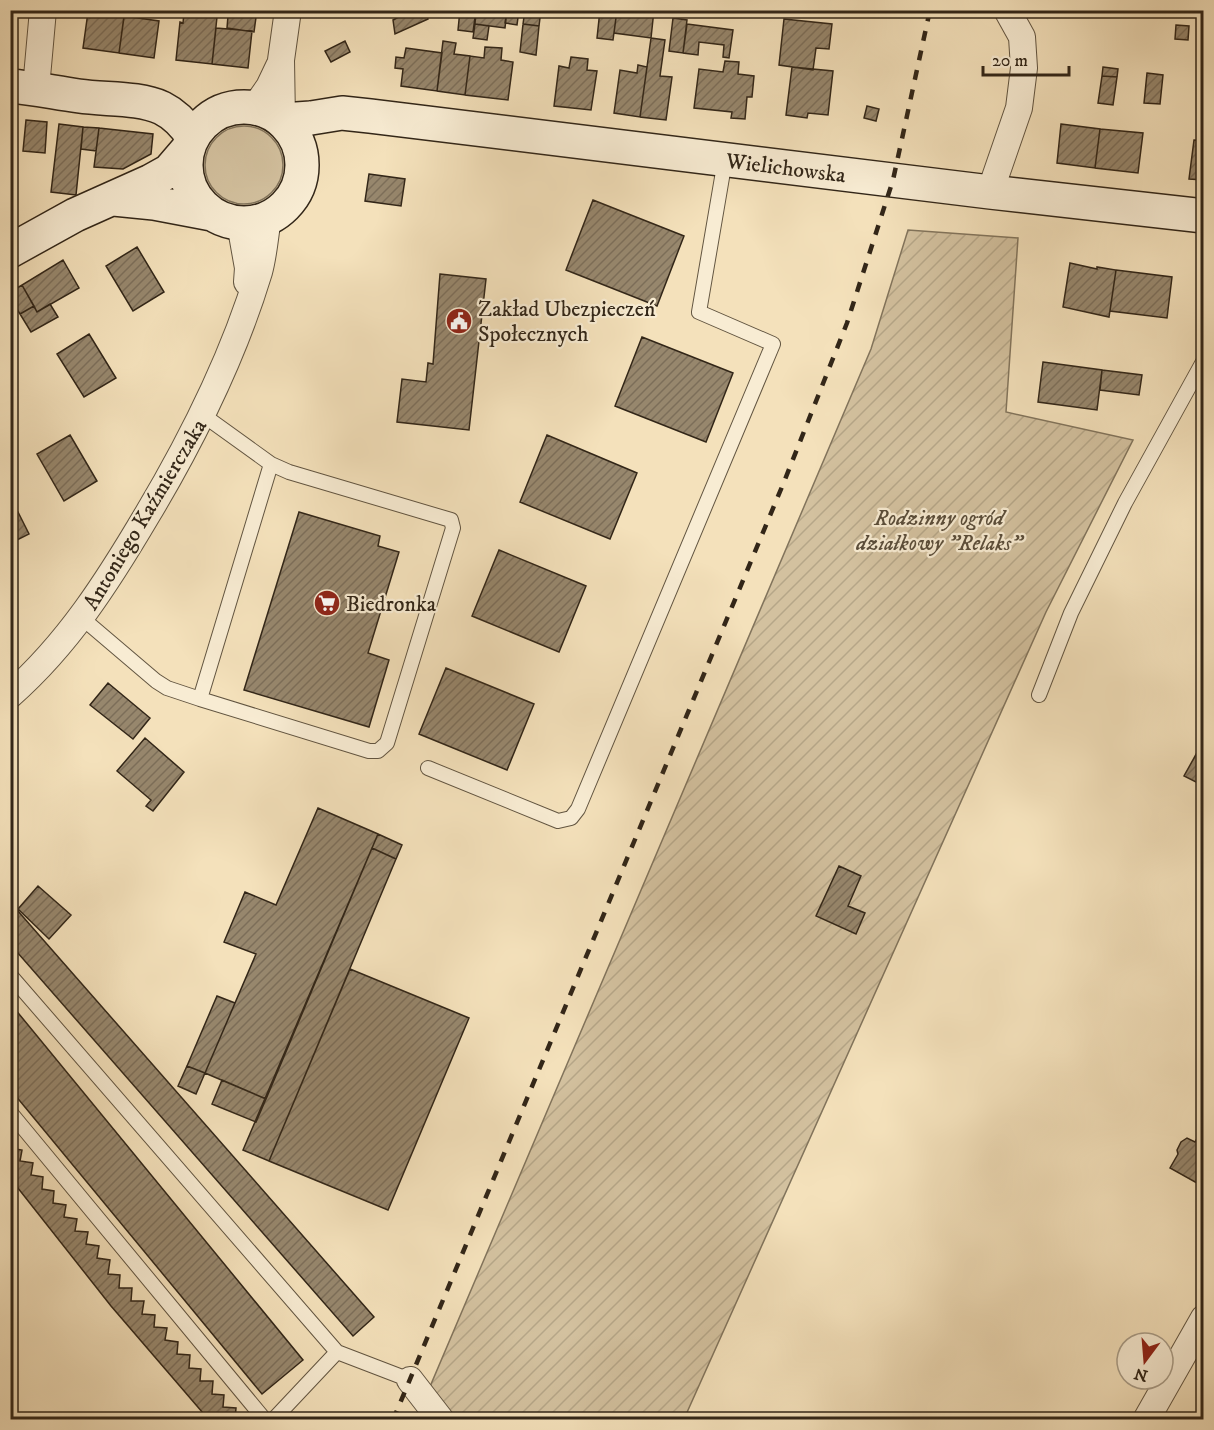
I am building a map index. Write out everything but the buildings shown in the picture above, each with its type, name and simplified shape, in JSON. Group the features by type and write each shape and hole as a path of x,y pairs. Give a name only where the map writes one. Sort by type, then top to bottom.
{"street":[{"path":"43,10 23,87 136,102 161,108 181,120 190,143 185,164 192,192 201,204 240,218"},
{"path":"254,112 281,60 288,10"},
{"path":"990,192 1019,108 1024,68 1022,37 1007,10"},
{"name":"Wielichowska","path":"23,87 80,81 137,87 254,112 311,118 342,113 370,116 1203,216"},
{"path":"10,251 75,215 114,199 169,171 207,120 254,112 291,130 302,158 302,172 298,186 291,199 281,210 240,218 154,202 114,199"},
{"name":"Wielichowska","path":"302,158 316,138 334,126 370,116"},
{"name":"Antoniego Kaźmierczaka","path":"10,695 36,672 82,618 116,568 180,460 218,384 244,312 248,268 240,218"},
{"path":"1146,1419 1203,1318"},
{"path":"410,1380 441,1419"}],"lane":[{"path":"428,768 558,821 571,818 578,809 772,344 699,312 725,160"},
{"path":"1039,695 1071,613 1125,503 1203,360"},
{"path":"82,618 167,688 369,751 378,751 387,742 453,528 451,520 289,472 271,464 203,415"},
{"path":"200,699 271,464"},
{"path":"10,975 337,1352 410,1380"},
{"path":"10,1112 265,1419"},
{"path":"273,1419 337,1352"}],"green space":[{"path":"244,126 259,129 276,143 283,165 280,180 266,197 244,204 229,201 212,187 205,165 208,150 222,133"},
{"name":"Rodzinny ogród działkowy \"Relaks\"","path":"908,230 1018,238 1006,412 1133,440 1046,612 684,1419 453,1419 429,1389 871,349"}],"railway":[{"path":"393,1420 784,482 847,323 893,180 930,10"}],"place":[{"name":"Zakład Ubezpieczeń Społecznych","path":"459,321"},
{"name":"Biedronka","path":"327,603"}]}
